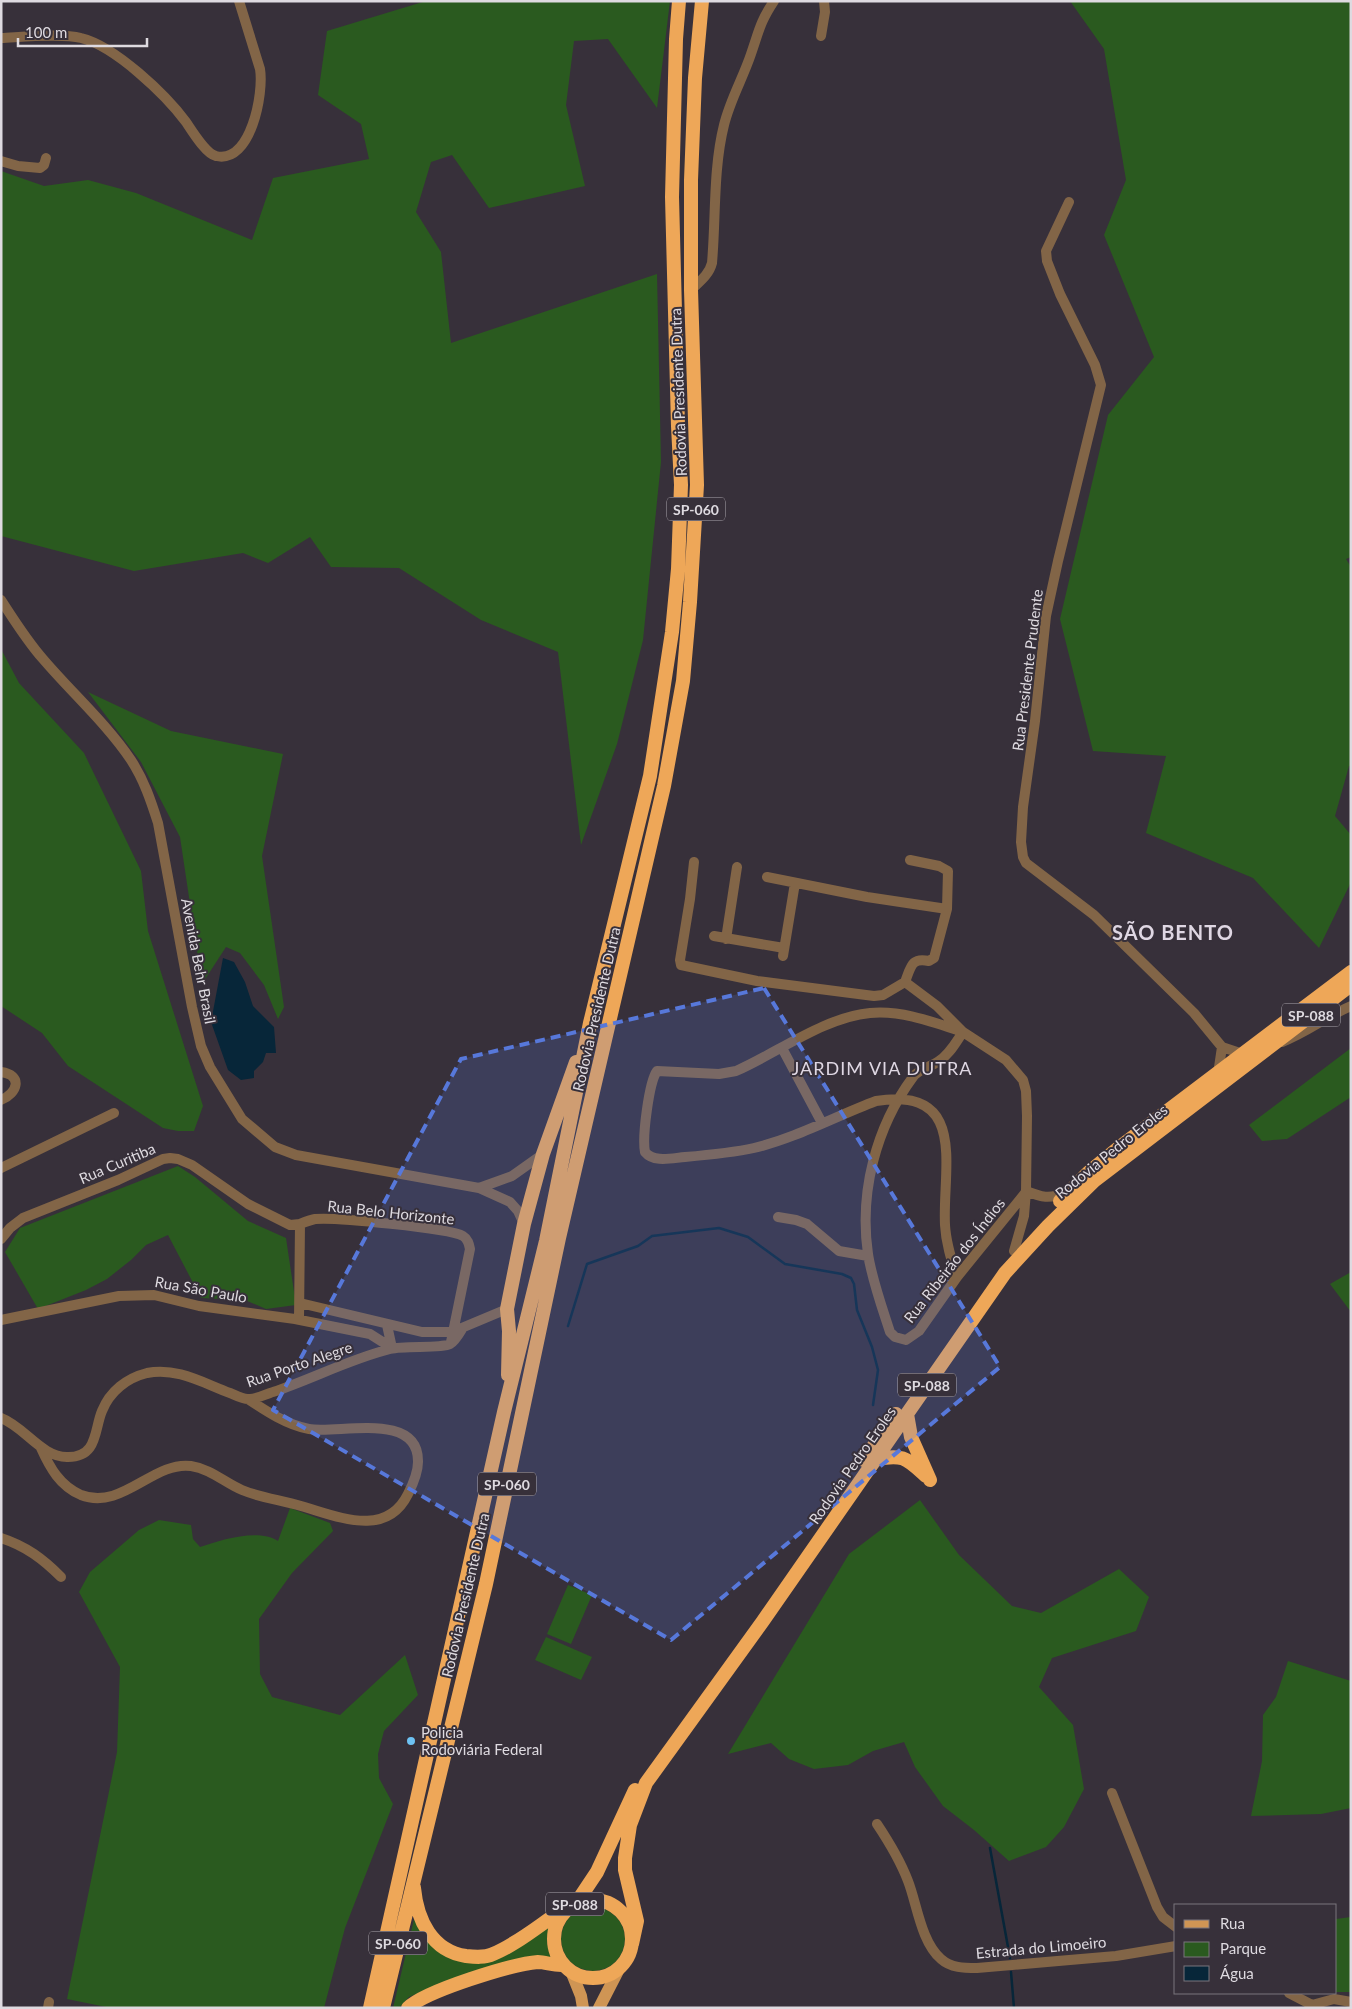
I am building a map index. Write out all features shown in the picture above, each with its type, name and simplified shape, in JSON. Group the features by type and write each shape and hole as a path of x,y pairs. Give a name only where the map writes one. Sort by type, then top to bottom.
{"highway":[{"name":"Rodovia Presidente Dutra","path":"370,2008 506,1407 546,1241 590,1023 650,776 672,632 678,569 682,485 678,426 672,197 676,39 679,1"},
{"name":"Rodovia Presidente Dutra","path":"383,2008 413,1878 486,1584 559,1238 664,786 682,681 690,602 698,485 691,290 691,180 695,78 702,1"},
{"name":"Rodovia Pedro Eroles","path":"567,1968 556,1952 554,1937 560,1918 572,1906 597,1872 634,1790 998,1268 1073,1187 1121,1146 1351,972"},
{"name":"Rodovia Pedro Eroles","path":"620,1967 628,1957 637,1921 624,1870 630,1825 646,1783 763,1621 1005,1273 1061,1212 1094,1181 1351,985"},
{"path":"506,1407 509,1331 507,1309 524,1224 543,1154 590,1023"},
{"path":"876,1459 900,1457 908,1461 930,1480 911,1437 907,1414"},
{"path":"413,1878 416,1902 421,1919 429,1934 442,1947 462,1955 477,1958 492,1955 555,1914 572,1906"},
{"name":"SP-088","path":"572,1906 591,1900 613,1905 622,1912 628,1922 632,1933 632,1944"},
{"path":"408,2008 425,1997 501,1969 540,1962 567,1968 586,1977 601,1978 611,1974 620,1967"}],"main road":[{"name":"Rodovia Pedro Eroles","path":"598,2008 620,1967"},
{"name":"Rodovia Pedro Eroles","path":"567,1968 582,1996 583,2008"}],"street":[{"path":"1,38 74,37 83,38 98,45 141,74 181,115 209,153 219,157 233,153 243,146 246,141 256,112 262,79 239,1"},
{"path":"691,290 710,270 712,263 719,158 724,127 733,95 751,54 763,18 774,1"},
{"path":"821,36 825,12 824,1"},
{"path":"1,161 18,166 40,168 44,165 46,158"},
{"name":"Rua Presidente Prudente","path":"1069,202 1046,251 1047,261 1060,294 1095,365 1101,385 1046,616 1036,712 1022,807 1022,851 1026,863 1094,915 1194,1013 1222,1047"},
{"name":"Avenida Behr Brasil","path":"1,600 26,638 42,658 116,740 132,762 149,794 158,823 201,1046 210,1067 242,1119 275,1147 296,1155 479,1188 510,1202 518,1211 524,1224"},
{"path":"694,862 680,960 682,965 757,981 874,996 883,994 905,982 915,960 929,961 934,958 947,909 948,872 939,866 910,860"},
{"path":"726,938 737,867"},
{"path":"767,877 867,897 947,909"},
{"path":"714,936 784,952 795,883"},
{"path":"905,982 937,1006 963,1032 1006,1060 1023,1080 1026,1091 1027,1116 1026,1191 1024,1216 1014,1250"},
{"path":"1271,1046 1298,1036 1336,1012 1351,1006"},
{"path":"957,1277 948,1250 945,1224 947,1159 944,1131 939,1121 921,1104 898,1100 876,1101 775,1142 754,1148 716,1154 664,1159 652,1157 645,1152 643,1141 653,1083 656,1072 660,1070 720,1074 736,1071 848,1016 871,1013 923,1018 963,1032"},
{"name":"Rua Ribeirão dos Índios","path":"963,1032 948,1054 916,1074 898,1100 886,1124 870,1168 866,1213 868,1256 890,1332 895,1337 906,1340 919,1332 957,1277 1026,1191"},
{"path":"1218,1074 1222,1047 1243,1054"},
{"path":"782,1048 822,1123"},
{"path":"1,1072 10,1074 16,1086 14,1093 1,1100"},
{"path":"1,1168 114,1113"},
{"path":"479,1188 512,1176 543,1154"},
{"name":"Rua Curitiba","path":"1,1240 10,1228 23,1218 118,1180 163,1159 170,1158 192,1166 248,1204 290,1225 300,1224"},
{"path":"1026,1191 1044,1198 1056,1197 1073,1187"},
{"path":"778,1217 806,1224 839,1251 868,1256"},
{"name":"Rua Belo Horizonte","path":"300,1224 313,1219 338,1219 426,1228 465,1237 470,1249 457,1330"},
{"path":"299,1320 300,1224"},
{"name":"Rua São Paulo","path":"1,1320 119,1296 154,1294 199,1306 299,1320 370,1334 392,1348"},
{"path":"300,1303 422,1332 457,1330"},
{"name":"Rua Porto Alegre","path":"1,1418 20,1428 41,1448 63,1457 77,1456 93,1444 100,1417 108,1400 128,1380 140,1375 153,1372 182,1374 248,1400 392,1348 442,1346 451,1343 457,1330 507,1309"},
{"path":"387,1325 392,1348"},
{"path":"41,1448 49,1466 63,1484 81,1495 91,1497 111,1496 126,1491 172,1468 190,1466 204,1469 257,1496 360,1521 379,1520 390,1516 404,1502 416,1476 418,1462 414,1443 407,1437 387,1429 317,1430 300,1427 248,1400"},
{"path":"1,1538 19,1544 38,1555 61,1577"},
{"path":"1112,1793 1157,1907 1163,1917 1174,1925"},
{"name":"Estrada do Limoeiro","path":"877,1824 897,1856 909,1883 924,1930 933,1950 941,1959 951,1965 960,1968 977,1968 1116,1956 1174,1946"},
{"path":"1292,1994 1310,2006 1334,1999 1351,2002"}],"highlighted area":[{"path":"764,988 1000,1367 671,1640 273,1410 461,1059"}],"green space":[{"path":"426,1 670,1 657,108 608,39 574,41 566,105 585,186 489,208 452,155 431,162 416,212 441,252 451,343 657,274 661,462 643,640 617,744 581,845 558,652 481,620 399,568 331,567 310,537 268,563 243,553 134,571 1,536 1,171 44,186 88,180 136,193 252,240 273,178 369,159 361,124 318,95 327,31"},
{"path":"1070,1 1351,1 1351,557 1346,559 1351,567 1351,766 1349,766 1335,816 1351,835 1351,882 1319,948 1253,878 1146,833 1166,756 1093,751 1060,619 1108,415 1154,357 1104,235 1126,180 1104,49"},
{"path":"1,649 19,683 84,753 141,871 148,931 203,1106 194,1131 178,1131 163,1128 68,1066 42,1033 1,1006"},
{"path":"88,692 171,731 283,754 262,856 284,1007 278,1019 264,985 240,953 226,947 202,984 180,837 141,762"},
{"path":"1351,1048 1351,1097 1287,1139 1262,1141 1249,1125"},
{"path":"178,1166 195,1177 248,1221 286,1238 296,1305 266,1309 238,1297 221,1299 201,1298 168,1235 146,1245 107,1279 86,1290 38,1309 5,1252 20,1228"},
{"path":"1351,1272 1351,1312 1330,1284"},
{"path":"920,1500 959,1555 1012,1606 1041,1613 1119,1569 1149,1597 1136,1631 1052,1658 1039,1687 1073,1725 1084,1789 1064,1827 1046,1847 1009,1861 943,1806 915,1767 904,1742 873,1751 848,1765 814,1769 789,1759 771,1743 728,1754 849,1554"},
{"path":"290,1508 330,1523 333,1531 292,1573 259,1619 260,1674 272,1697 340,1715 405,1655 418,1695 384,1731 378,1754 379,1778 393,1804 345,1928 324,2008 111,2008 67,1999 117,1752 120,1667 79,1592 90,1572 139,1530 159,1520 191,1525 193,1539 200,1547 239,1536 250,1535 270,1537 278,1541"},
{"path":"568,1585 592,1595 571,1644 547,1634"},
{"path":"546,1637 592,1657 581,1680 535,1660"},
{"path":"1288,1661 1351,1681 1351,1808 1321,1814 1251,1816 1262,1761 1263,1715 1276,1697"},
{"path":"593,1907 611,1912 616,1916 620,1921 625,1939 620,1957 616,1962 611,1966 593,1971 575,1966 570,1962 566,1957 561,1939 566,1921 570,1916 575,1912"},
{"path":"415,1915 466,1962 549,1924 547,1943 552,1960 421,1992 409,1997 399,2008 393,2008"},
{"path":"1351,1917 1351,1992 1337,1992 1337,1919"}],"water":[{"path":"223,958 234,962 245,982 253,1006 274,1027 276,1053 266,1053 263,1062 254,1071 254,1078 241,1080 228,1070 211,1022"}],"waterway":[{"path":"568,1326 587,1264 638,1246 652,1236 719,1228 748,1237 785,1264 842,1274 851,1278 854,1284 857,1310 872,1347 878,1370 873,1405"},
{"path":"990,1848 1010,1958"},
{"path":"1011,1972 1014,2008"}],"place":[{"name":"Policia Rodoviária Federal","path":"411,1741"}],"district":[{"name":"SÃO BENTO","path":"1173,932"},
{"name":"JARDIM VIA DUTRA","path":"882,1068"}]}
